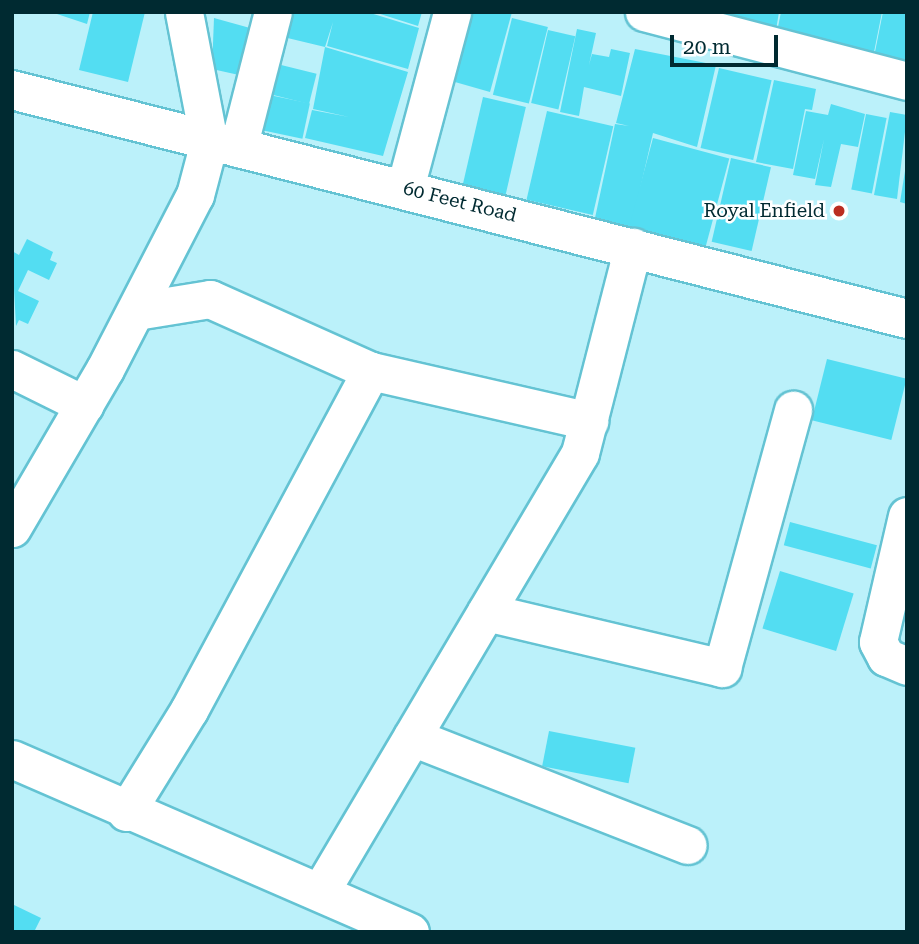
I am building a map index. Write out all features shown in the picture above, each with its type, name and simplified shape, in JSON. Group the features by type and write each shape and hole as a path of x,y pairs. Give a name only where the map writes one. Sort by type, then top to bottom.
{"main road":[{"name":"60 Feet Road","path":"12,90 405,188 907,319"}],"street":[{"path":"184,12 224,145"},
{"path":"12,528 85,405 224,145 273,12"},
{"path":"405,188 452,12"},
{"path":"644,12 907,81"},
{"path":"320,892 560,493 589,421 633,247"},
{"path":"136,312 209,299 371,371 589,421"},
{"path":"12,369 85,405"},
{"path":"127,812 189,710 371,371"},
{"path":"486,612 722,668 793,410"},
{"path":"907,516 878,642 886,657 907,666"},
{"path":"412,737 688,845"},
{"path":"12,759 127,812 410,932"}],"building":[{"path":"51,12 90,12 87,24"},
{"path":"93,12 145,12 128,82 79,70"},
{"path":"281,12 367,12 419,28 408,69 327,46 333,22 325,47 275,35"},
{"path":"374,12 422,12 418,26"},
{"path":"467,12 512,12 490,92 448,80"},
{"path":"727,12 779,12 774,42 729,22"},
{"path":"781,12 882,12 872,62 775,42"},
{"path":"883,12 907,12 907,69 873,62"},
{"path":"214,18 250,28 239,75 212,69"},
{"path":"512,18 548,27 529,104 493,95"},
{"path":"577,29 596,33 589,65 592,54 609,57 611,49 630,53 621,96 584,87 579,116 560,112"},
{"path":"548,30 575,36 558,109 531,103"},
{"path":"325,47 408,72 383,156 305,138 312,110 349,117 313,109"},
{"path":"635,49 716,65 697,147 653,133 631,228 595,218 615,124 629,126 616,123"},
{"path":"269,62 317,74 309,104 262,92"},
{"path":"719,68 772,80 753,160 701,148"},
{"path":"774,80 816,89 812,110 805,109 793,169 756,162"},
{"path":"260,93 310,104 302,139 253,128"},
{"path":"483,97 526,107 504,202 461,192"},
{"path":"831,104 865,114 858,147 841,144 831,187 815,185 824,139 815,179 793,175 806,111 828,115"},
{"path":"547,111 613,126 593,215 527,200"},
{"path":"890,112 907,115 897,199 874,195"},
{"path":"866,114 887,118 872,194 851,190"},
{"path":"653,138 729,158 705,247 629,227"},
{"path":"731,158 771,167 752,251 712,242"},
{"path":"907,171 907,204 900,202"},
{"path":"27,239 53,252 50,260 57,263 49,280 28,270 18,291 39,301 28,324 19,320 16,326 12,251 19,255"},
{"path":"827,359 907,379 891,440 812,420"},
{"path":"790,522 877,545 871,568 784,545"},
{"path":"780,571 854,594 836,651 762,628"},
{"path":"549,731 635,748 629,783 542,766"},
{"path":"12,904 41,918 34,932 12,932"}],"place":[{"name":"Royal Enfield","path":"839,211"}]}
